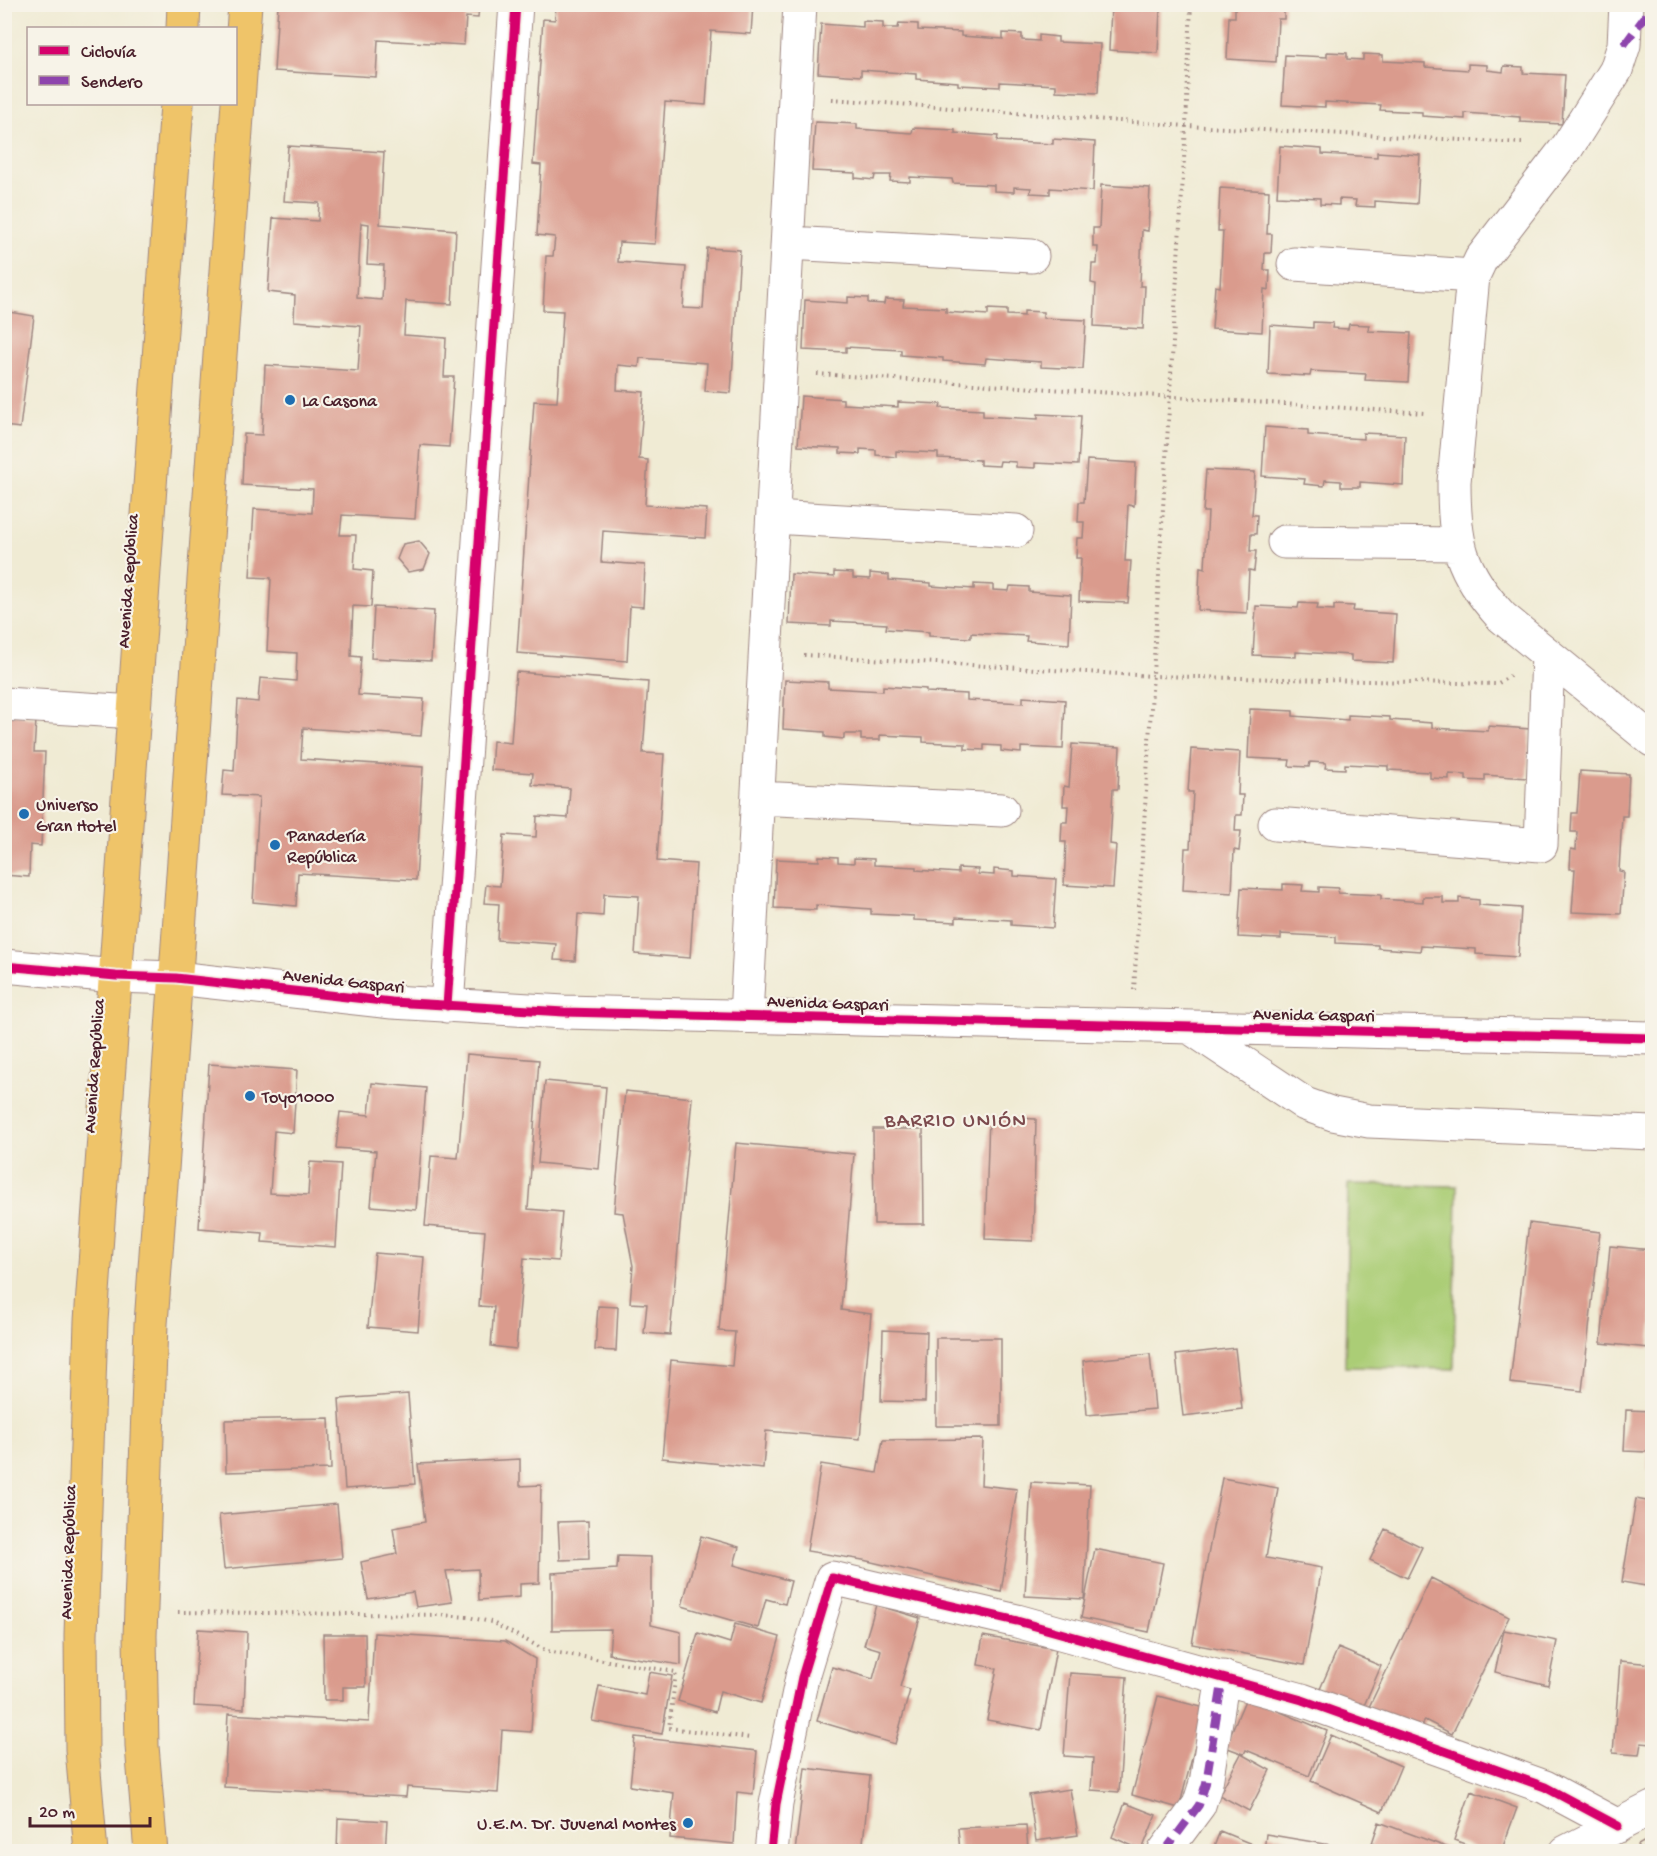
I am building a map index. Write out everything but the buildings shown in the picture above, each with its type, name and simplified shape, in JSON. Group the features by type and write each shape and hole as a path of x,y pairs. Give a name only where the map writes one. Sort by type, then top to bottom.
{"main road":[{"path":"183,27 184,4"},
{"path":"151,1851 142,1746 141,1611 151,1324 245,4"},
{"name":"Avenida República","path":"91,1851 82,1749 81,1635 92,1321 177,105"}],"street":[{"path":"447,1006 516,4"},
{"path":"746,1016 800,4"},
{"path":"1626,4 1624,45 1616,70 1568,146 1481,259 1473,276 1454,482 1458,544 1467,568 1482,595 1502,617 1653,740"},
{"path":"788,243 1032,256"},
{"path":"1294,264 1473,276"},
{"path":"773,517 1016,531"},
{"path":"1284,542 1458,544"},
{"path":"1275,824 1541,845 1548,655"},
{"path":"4,704 135,712"},
{"path":"758,798 1002,810"},
{"name":"Avenida Gaspari","path":"4,966 116,976 176,978 392,1002 564,1012 1653,1038"},
{"path":"1191,1028 1305,1104 1333,1114 1369,1121 1653,1133"},
{"path":"771,1851 776,1804 802,1677 832,1578 1017,1621 1302,1700 1545,1787 1618,1826"},
{"path":"1164,1851 1199,1805 1206,1783 1223,1677"},
{"path":"1566,1851 1653,1808"}],"path":[{"path":"1132,1027 1186,126 1191,4"},
{"path":"795,96 1186,126 1568,146"},
{"path":"780,371 1460,415"},
{"path":"766,653 1153,676 1497,684 1548,655"},
{"path":"141,1611 468,1617 491,1622 547,1651 676,1672 669,1728 788,1742"}],"green space":[{"path":"1348,1184 1457,1186 1454,1369 1345,1367"}],"marked path":[{"path":"1624,45 1652,7"},
{"path":"1164,1852 1199,1805 1206,1783 1223,1677"}],"cycle path":[{"path":"447,1006 516,4"},
{"path":"4,966 116,976 176,978 392,1002 564,1012 1652,1038"},
{"path":"771,1852 776,1804 802,1677 832,1578 1017,1621 1302,1700 1545,1787 1618,1826"}],"place":[{"name":"La Casona","path":"290,400"},
{"name":"Universo Gran Hotel","path":"24,814"},
{"name":"Panadería República","path":"275,845"},
{"name":"Toyo1000","path":"250,1096"},
{"name":"U.E.M. Dr. Juvenal Montes","path":"688,1823"}],"district":[{"name":"BARRIO UNIÓN","path":"956,1119"}]}
